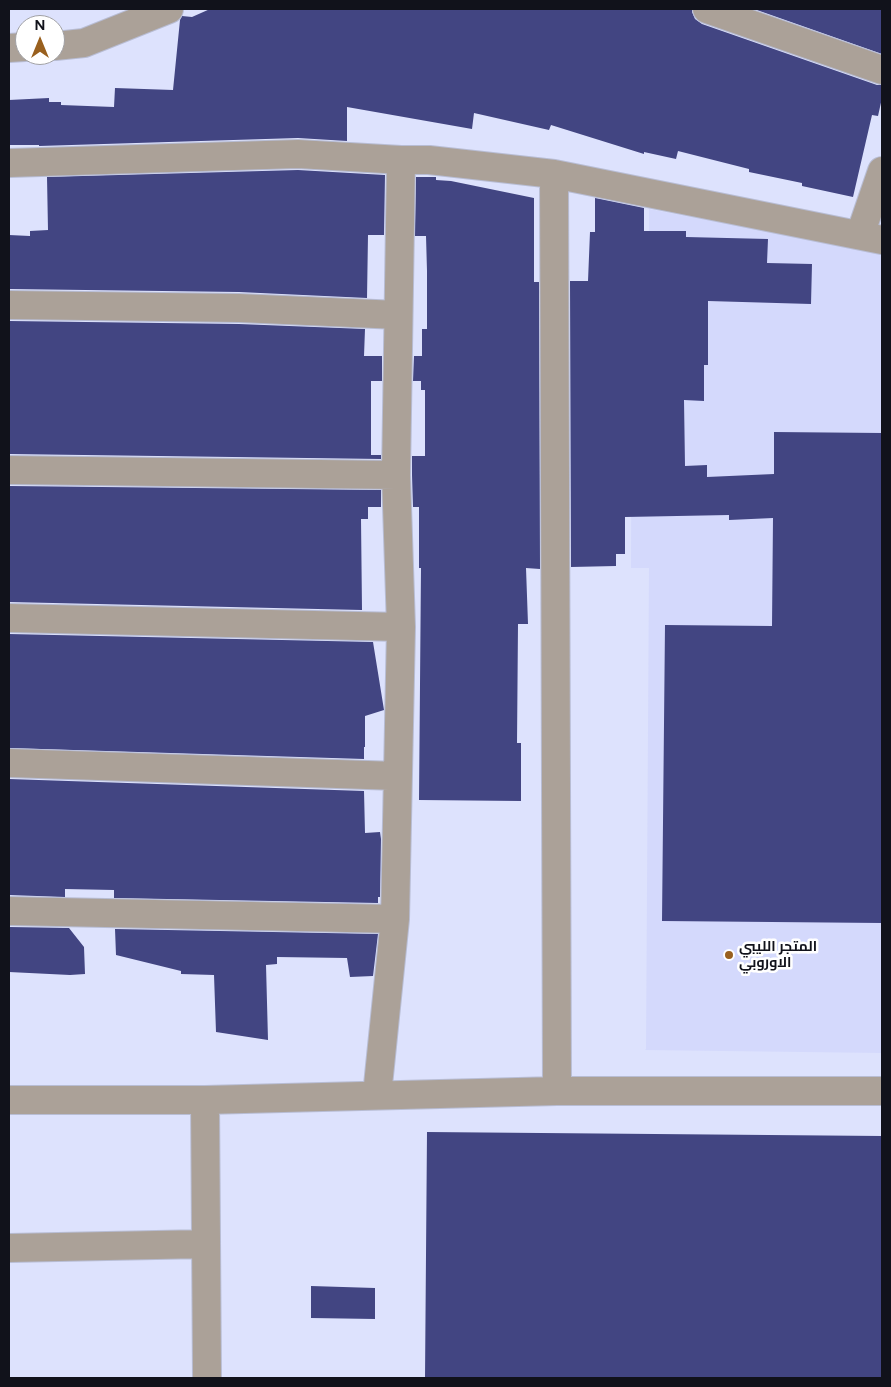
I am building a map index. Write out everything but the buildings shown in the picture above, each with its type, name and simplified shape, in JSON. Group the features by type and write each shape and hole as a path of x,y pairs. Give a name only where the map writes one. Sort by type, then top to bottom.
{"street":[{"path":"65,45 84,43 169,9"},
{"path":"707,9 882,70"},
{"path":"9,163 298,154 429,160 554,174 871,237 882,171"},
{"path":"377,1095 395,919 401,627 396,475 401,160"},
{"path":"554,174 557,1091"},
{"path":"9,305 239,308 398,315"},
{"path":"9,470 396,475"},
{"path":"9,618 401,627"},
{"path":"9,763 397,776"},
{"path":"9,911 395,919"},
{"path":"9,1100 205,1100 557,1091 882,1091"},
{"path":"205,1100 207,1378"},
{"path":"9,1248 205,1244"}],"shaded area":[{"path":"649,209 882,253 882,1053 645,1050 649,568 631,568 632,273 649,273"}],"place":[{"name":"المتجر الليبي الاوروبي","path":"729,955"}]}
